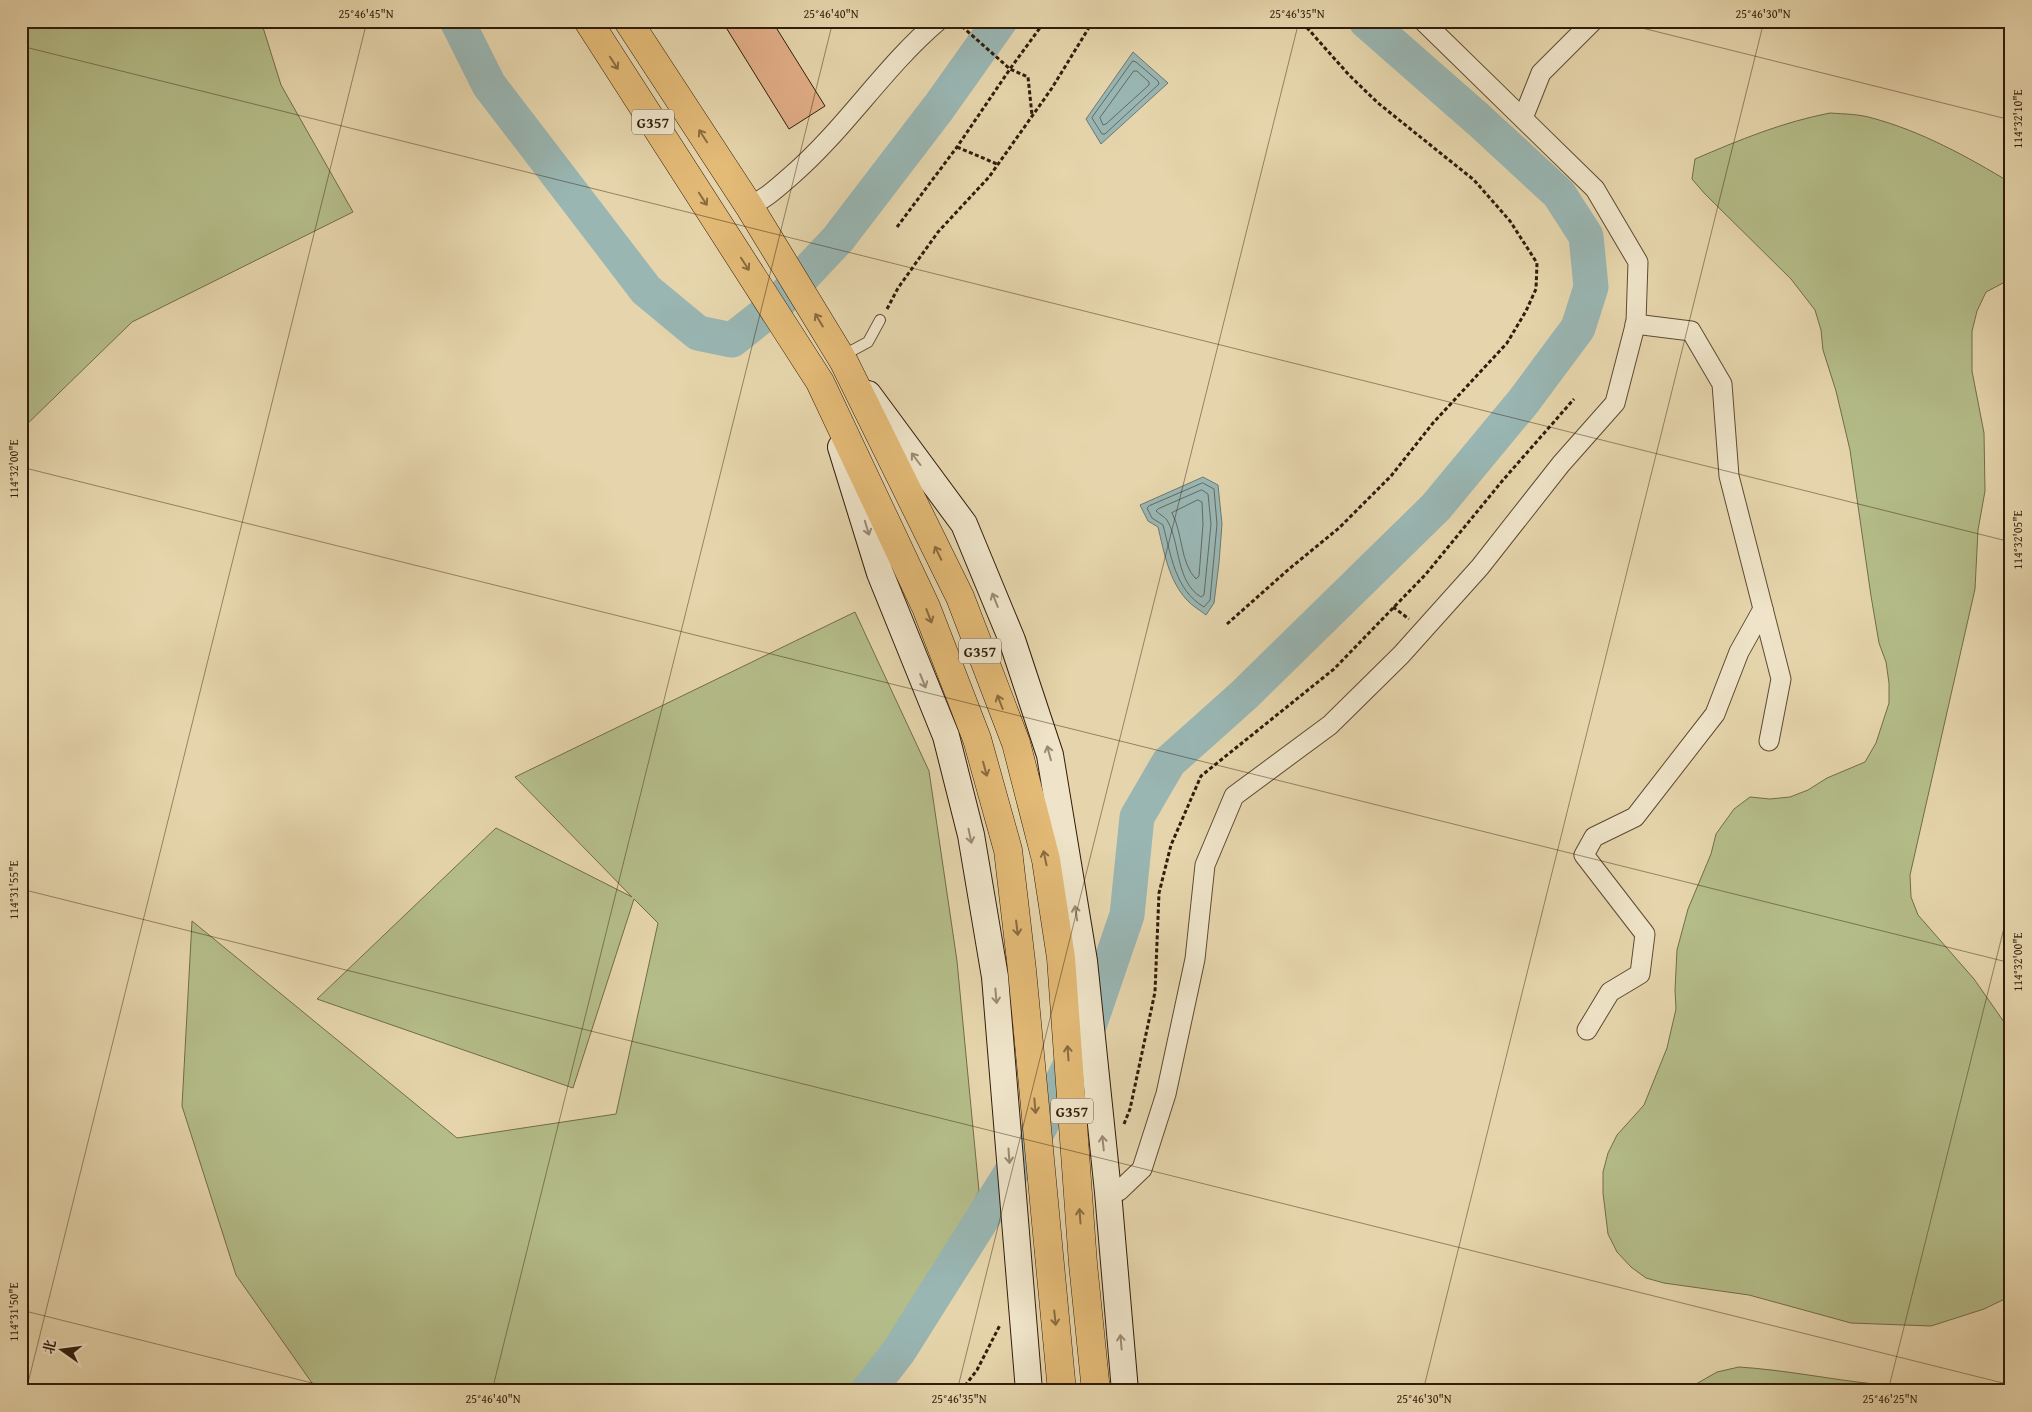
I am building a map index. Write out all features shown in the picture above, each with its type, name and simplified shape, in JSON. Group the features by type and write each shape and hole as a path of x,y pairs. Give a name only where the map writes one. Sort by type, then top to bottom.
{"highway":[{"name":"G357","path":"588,21 820,382 926,607 977,739 1008,850 1022,970 1062,1391"},
{"name":"G357","path":"628,21 749,206 843,360 960,598 1016,742 1073,960 1083,1264 1096,1391"}],"street":[{"path":"1108,1192 1119,1192 1142,1169 1163,1103 1195,959 1205,865 1234,796 1330,725 1401,655 1480,567 1561,464 1615,403 1635,324 1638,262 1595,189 1423,21"},
{"path":"1522,118 1541,73 1593,21"},
{"path":"749,206 763,200 816,154 926,25"},
{"path":"1635,324 1691,331 1722,384 1729,476 1781,679 1769,741"},
{"path":"843,360 964,524 1012,640 1050,755 1073,960 1108,1192 1125,1391"},
{"path":"820,382 880,573 946,736 971,836 995,977 1019,1289 1029,1391"},
{"path":"1587,1030 1610,992 1640,974 1645,934 1584,855 1594,837 1635,817 1715,714 1739,652 1763,609"}],"lane":[{"path":"843,360 868,342 880,320"}],"path":[{"path":"956,21 1010,68 1028,77 1032,115"},
{"path":"897,227 957,147 1010,68 1045,21"},
{"path":"880,320 898,288 938,232 989,177 1052,88 1093,21"},
{"path":"1227,624 1288,569 1339,528 1391,476 1433,423 1507,343 1526,311 1536,289 1537,263 1510,221 1474,180 1378,103 1349,75 1300,21"},
{"path":"957,147 998,164"},
{"path":"962,1391 977,1370 1002,1321"}],"green space":[{"path":"21,21 261,21 281,85 353,212 132,322 21,430"},
{"path":"1830,113 1851,114 1890,123 1926,137 1961,154 2011,183 2011,285 2003,283 1986,292 1977,311 1972,331 1972,371 1984,433 1985,491 1978,530 1975,589 1910,875 1911,897 1918,915 1974,979 2011,1032 2011,1296 1984,1309 1931,1326 1851,1323 1749,1295 1664,1283 1646,1278 1631,1267 1617,1252 1608,1234 1603,1193 1603,1172 1608,1153 1617,1135 1644,1105 1667,1048 1676,1009 1677,950 1688,909 1711,854 1716,834 1734,809 1750,797 1770,799 1790,797 1808,790 1827,778 1865,762 1876,743 1889,703 1886,662 1879,643 1871,596 1850,450 1836,391 1823,350 1821,330 1815,310 1791,279 1692,179 1695,159 1778,126"},
{"path":"855,612 929,771 957,961 979,1191 899,1351 868,1391 314,1391 312,1383 236,1275 182,1106 192,921 457,1138 616,1114 658,923 634,899 573,1088 317,999 496,828 632,897 515,777"},
{"path":"1739,1367 1935,1391 1684,1391 1717,1372"}],"water":[{"path":"1133,52 1168,83 1101,144 1086,119"},
{"path":"1203,477 1218,485 1222,524 1214,603 1206,615 1189,602 1176,584 1168,566 1158,527 1148,521 1140,505"}],"building":[{"path":"722,21 772,21 825,106 789,129"}],"waterway":[{"path":"457,21 489,85 646,290 698,333 732,340 775,306 838,239 939,107 1000,21"},
{"path":"868,1391 899,1351 1040,1127 1088,1029 1127,915 1137,817 1169,762 1244,695 1436,507 1523,402 1578,328 1591,287 1586,236 1559,194 1480,121 1366,21"}]}
